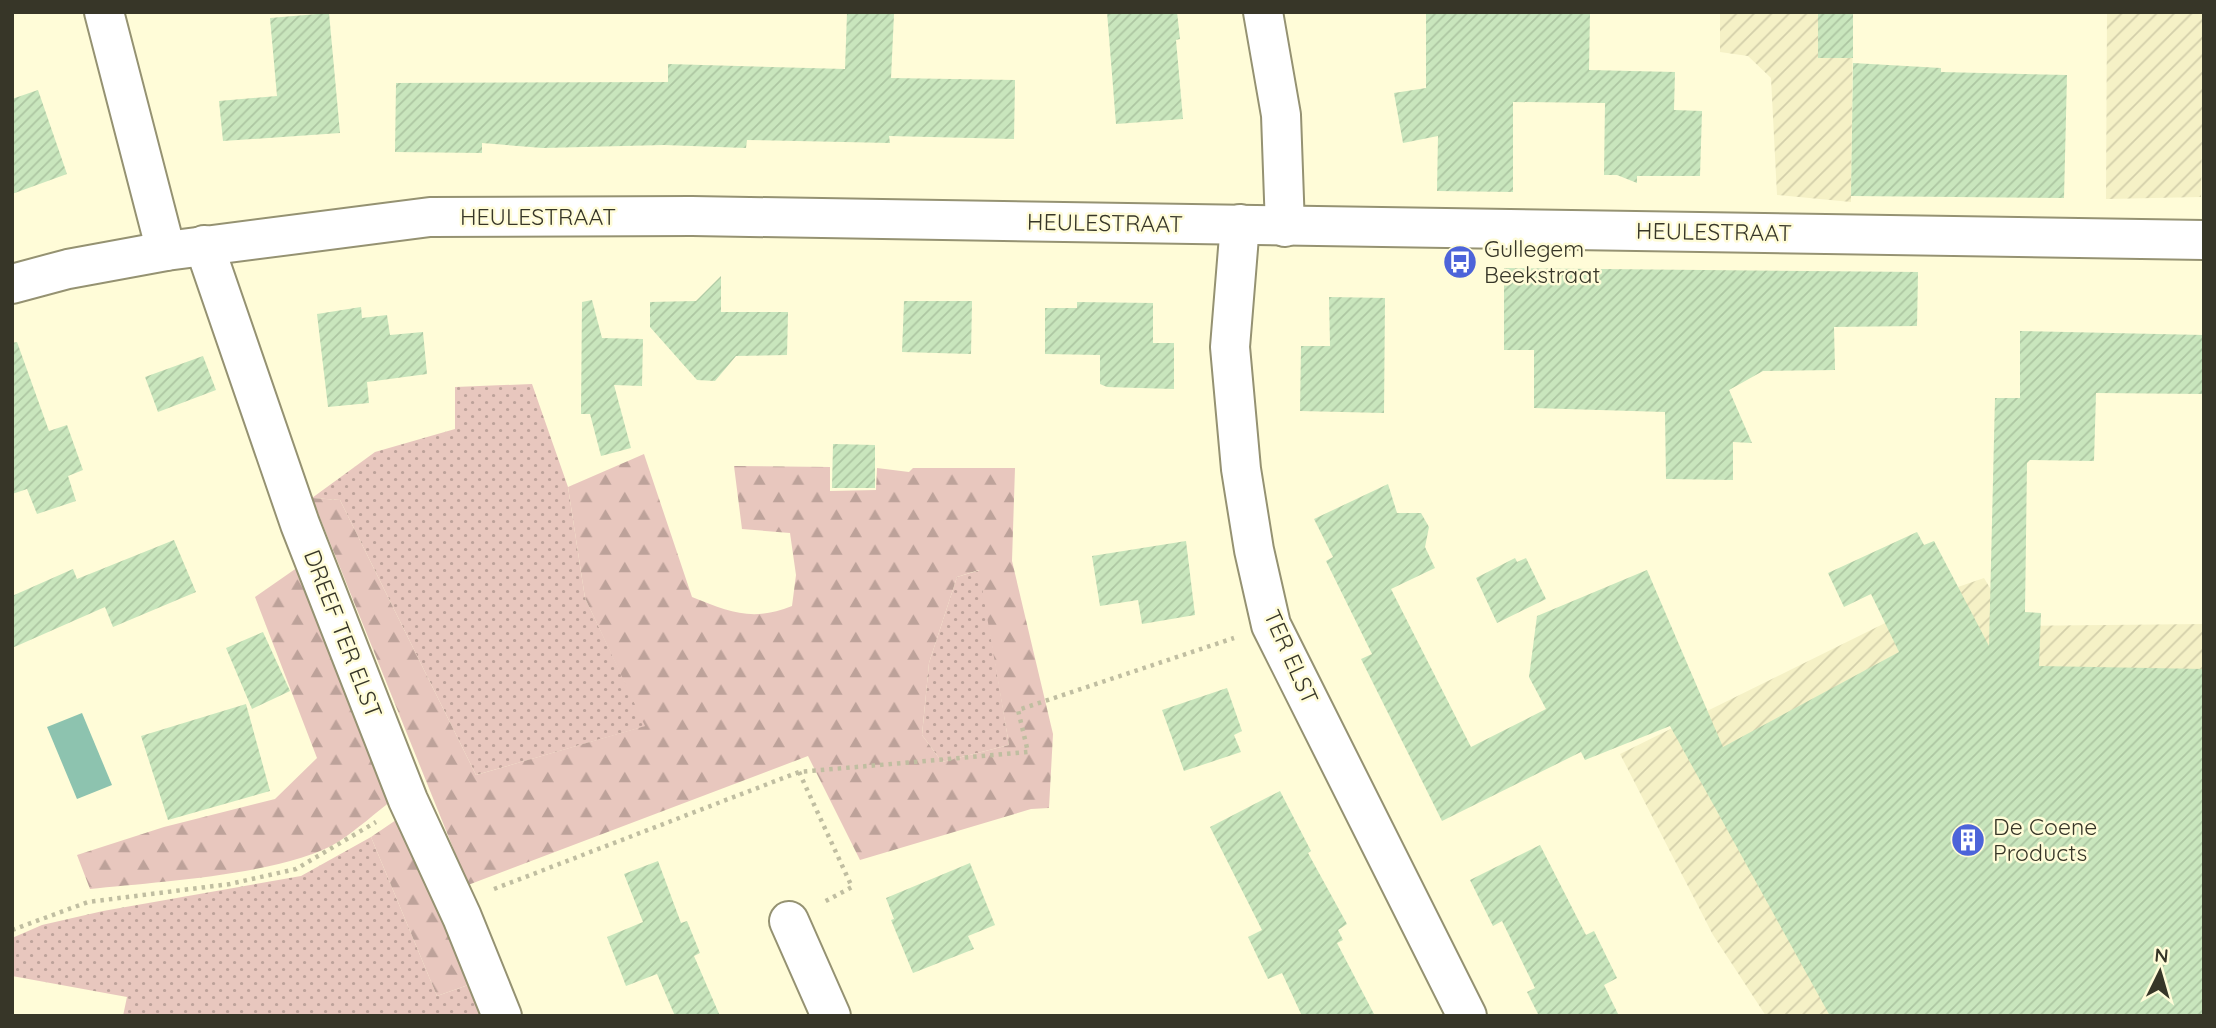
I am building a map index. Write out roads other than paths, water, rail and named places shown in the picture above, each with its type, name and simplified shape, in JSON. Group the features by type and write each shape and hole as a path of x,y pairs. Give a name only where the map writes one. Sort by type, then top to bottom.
{"street":[{"path":"104,12 166,251"},
{"path":"1263,12 1282,115 1285,227"},
{"name":"HEULESTRAAT","path":"12,284 68,269 166,251 430,217 692,216 2204,240"},
{"name":"TER ELST","path":"1240,224 1230,346 1241,468 1254,550 1271,625 1467,1016"},
{"name":"DREEF TER ELST","path":"204,245 300,524 408,800 456,904 502,1016"},
{"path":"789,921 831,1016"}],"place":[{"name":"Gullegem Beekstraat","path":"1460,262"},
{"name":"De Coene Products","path":"1968,840"}]}
